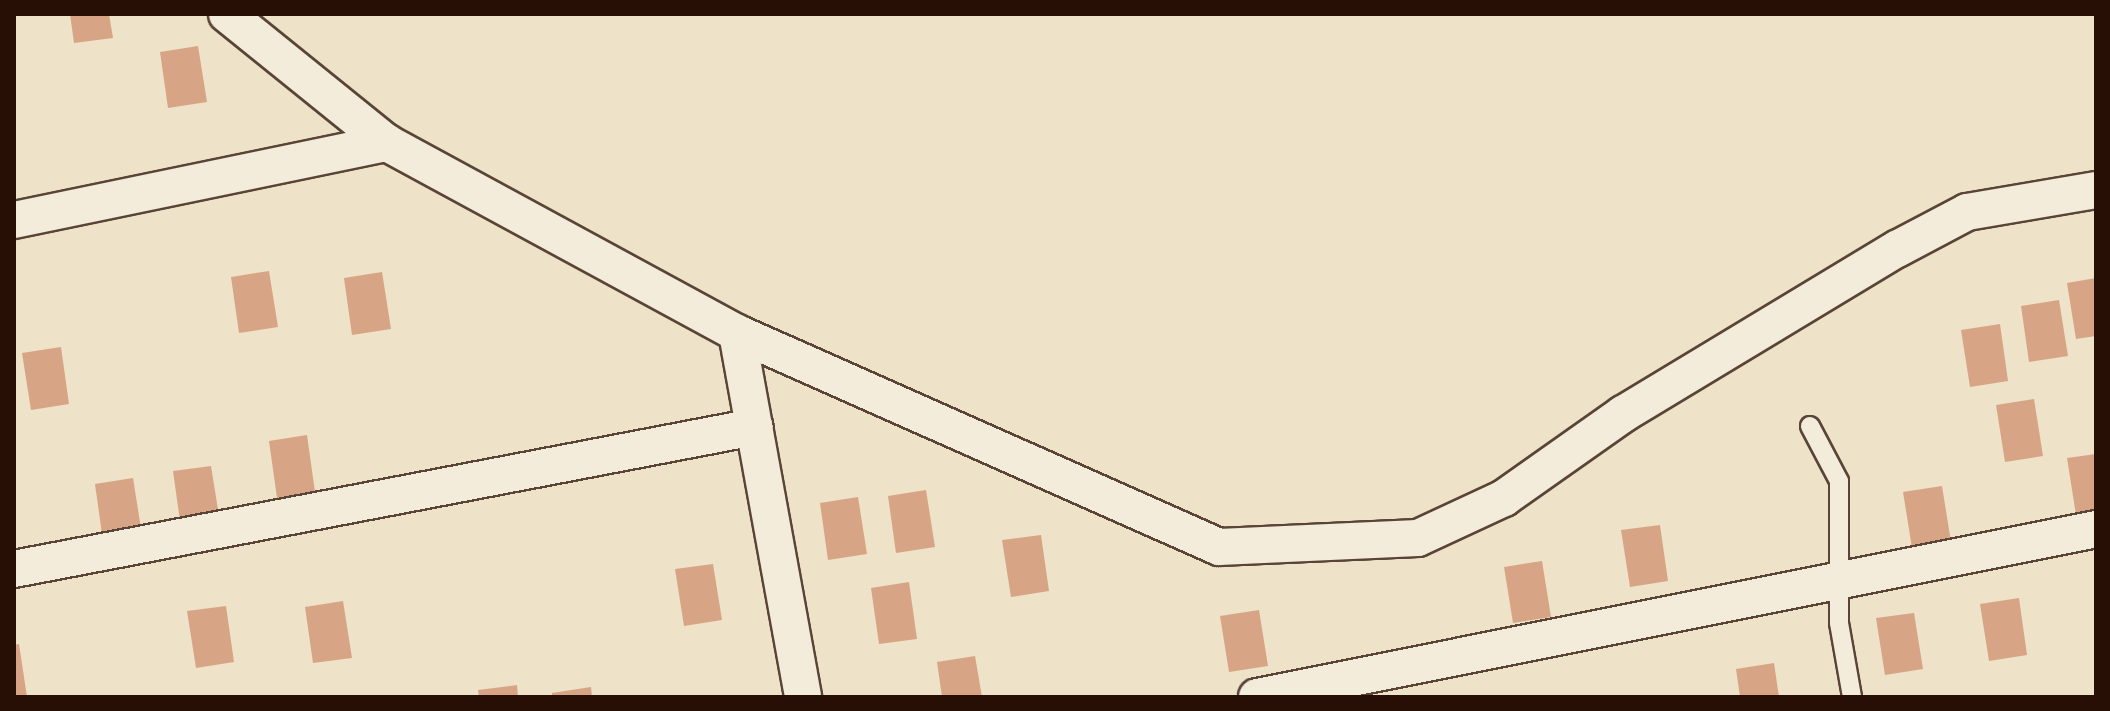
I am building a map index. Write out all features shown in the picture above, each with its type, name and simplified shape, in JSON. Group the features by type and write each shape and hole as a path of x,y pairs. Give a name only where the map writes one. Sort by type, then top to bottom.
{"street":[{"path":"227,14 387,143 737,333 1219,547 1418,538 1504,498 1623,414 1897,249 1967,212 2096,190"},
{"path":"14,220 387,143"},
{"path":"737,333 803,697"},
{"path":"14,569 754,427"},
{"path":"1257,697 2096,529"}],"lane":[{"path":"1810,426 1839,481 1839,623 1852,697"}],"building":[{"path":"70,14 109,14 113,38 74,43"},
{"path":"198,46 207,102 168,108 160,52"},
{"path":"269,271 278,327 239,333 231,277"},
{"path":"382,272 391,329 352,335 344,278"},
{"path":"2096,278 2096,336 2076,339 2067,283"},
{"path":"2059,300 2068,356 2029,362 2021,306"},
{"path":"2000,324 2008,381 1970,387 1961,330"},
{"path":"61,347 69,404 31,410 22,353"},
{"path":"2034,399 2043,456 2005,462 1996,405"},
{"path":"307,435 315,492 277,498 269,441"},
{"path":"2096,454 2096,512 2076,515 2067,458"},
{"path":"211,466 220,522 181,528 173,471"},
{"path":"133,478 142,535 103,541 95,484"},
{"path":"1942,486 1951,542 1912,548 1903,492"},
{"path":"926,490 935,547 896,553 888,496"},
{"path":"858,497 867,554 828,560 820,503"},
{"path":"1660,525 1668,581 1630,587 1621,530"},
{"path":"1041,535 1049,591 1011,597 1002,540"},
{"path":"1542,561 1551,617 1513,623 1504,567"},
{"path":"713,564 722,620 684,626 675,569"},
{"path":"909,582 917,639 879,644 871,588"},
{"path":"2019,598 2027,655 1989,661 1980,604"},
{"path":"343,601 352,658 313,663 305,607"},
{"path":"226,606 234,662 196,668 187,611"},
{"path":"1259,610 1268,666 1229,672 1220,616"},
{"path":"1914,613 1923,669 1885,675 1876,618"},
{"path":"19,644 27,697 14,697 14,645"},
{"path":"975,656 982,697 942,697 937,662"},
{"path":"1774,663 1779,697 1740,697 1736,669"},
{"path":"517,685 518,697 479,697 478,690"},
{"path":"591,687 592,697 552,697 552,693"}]}
